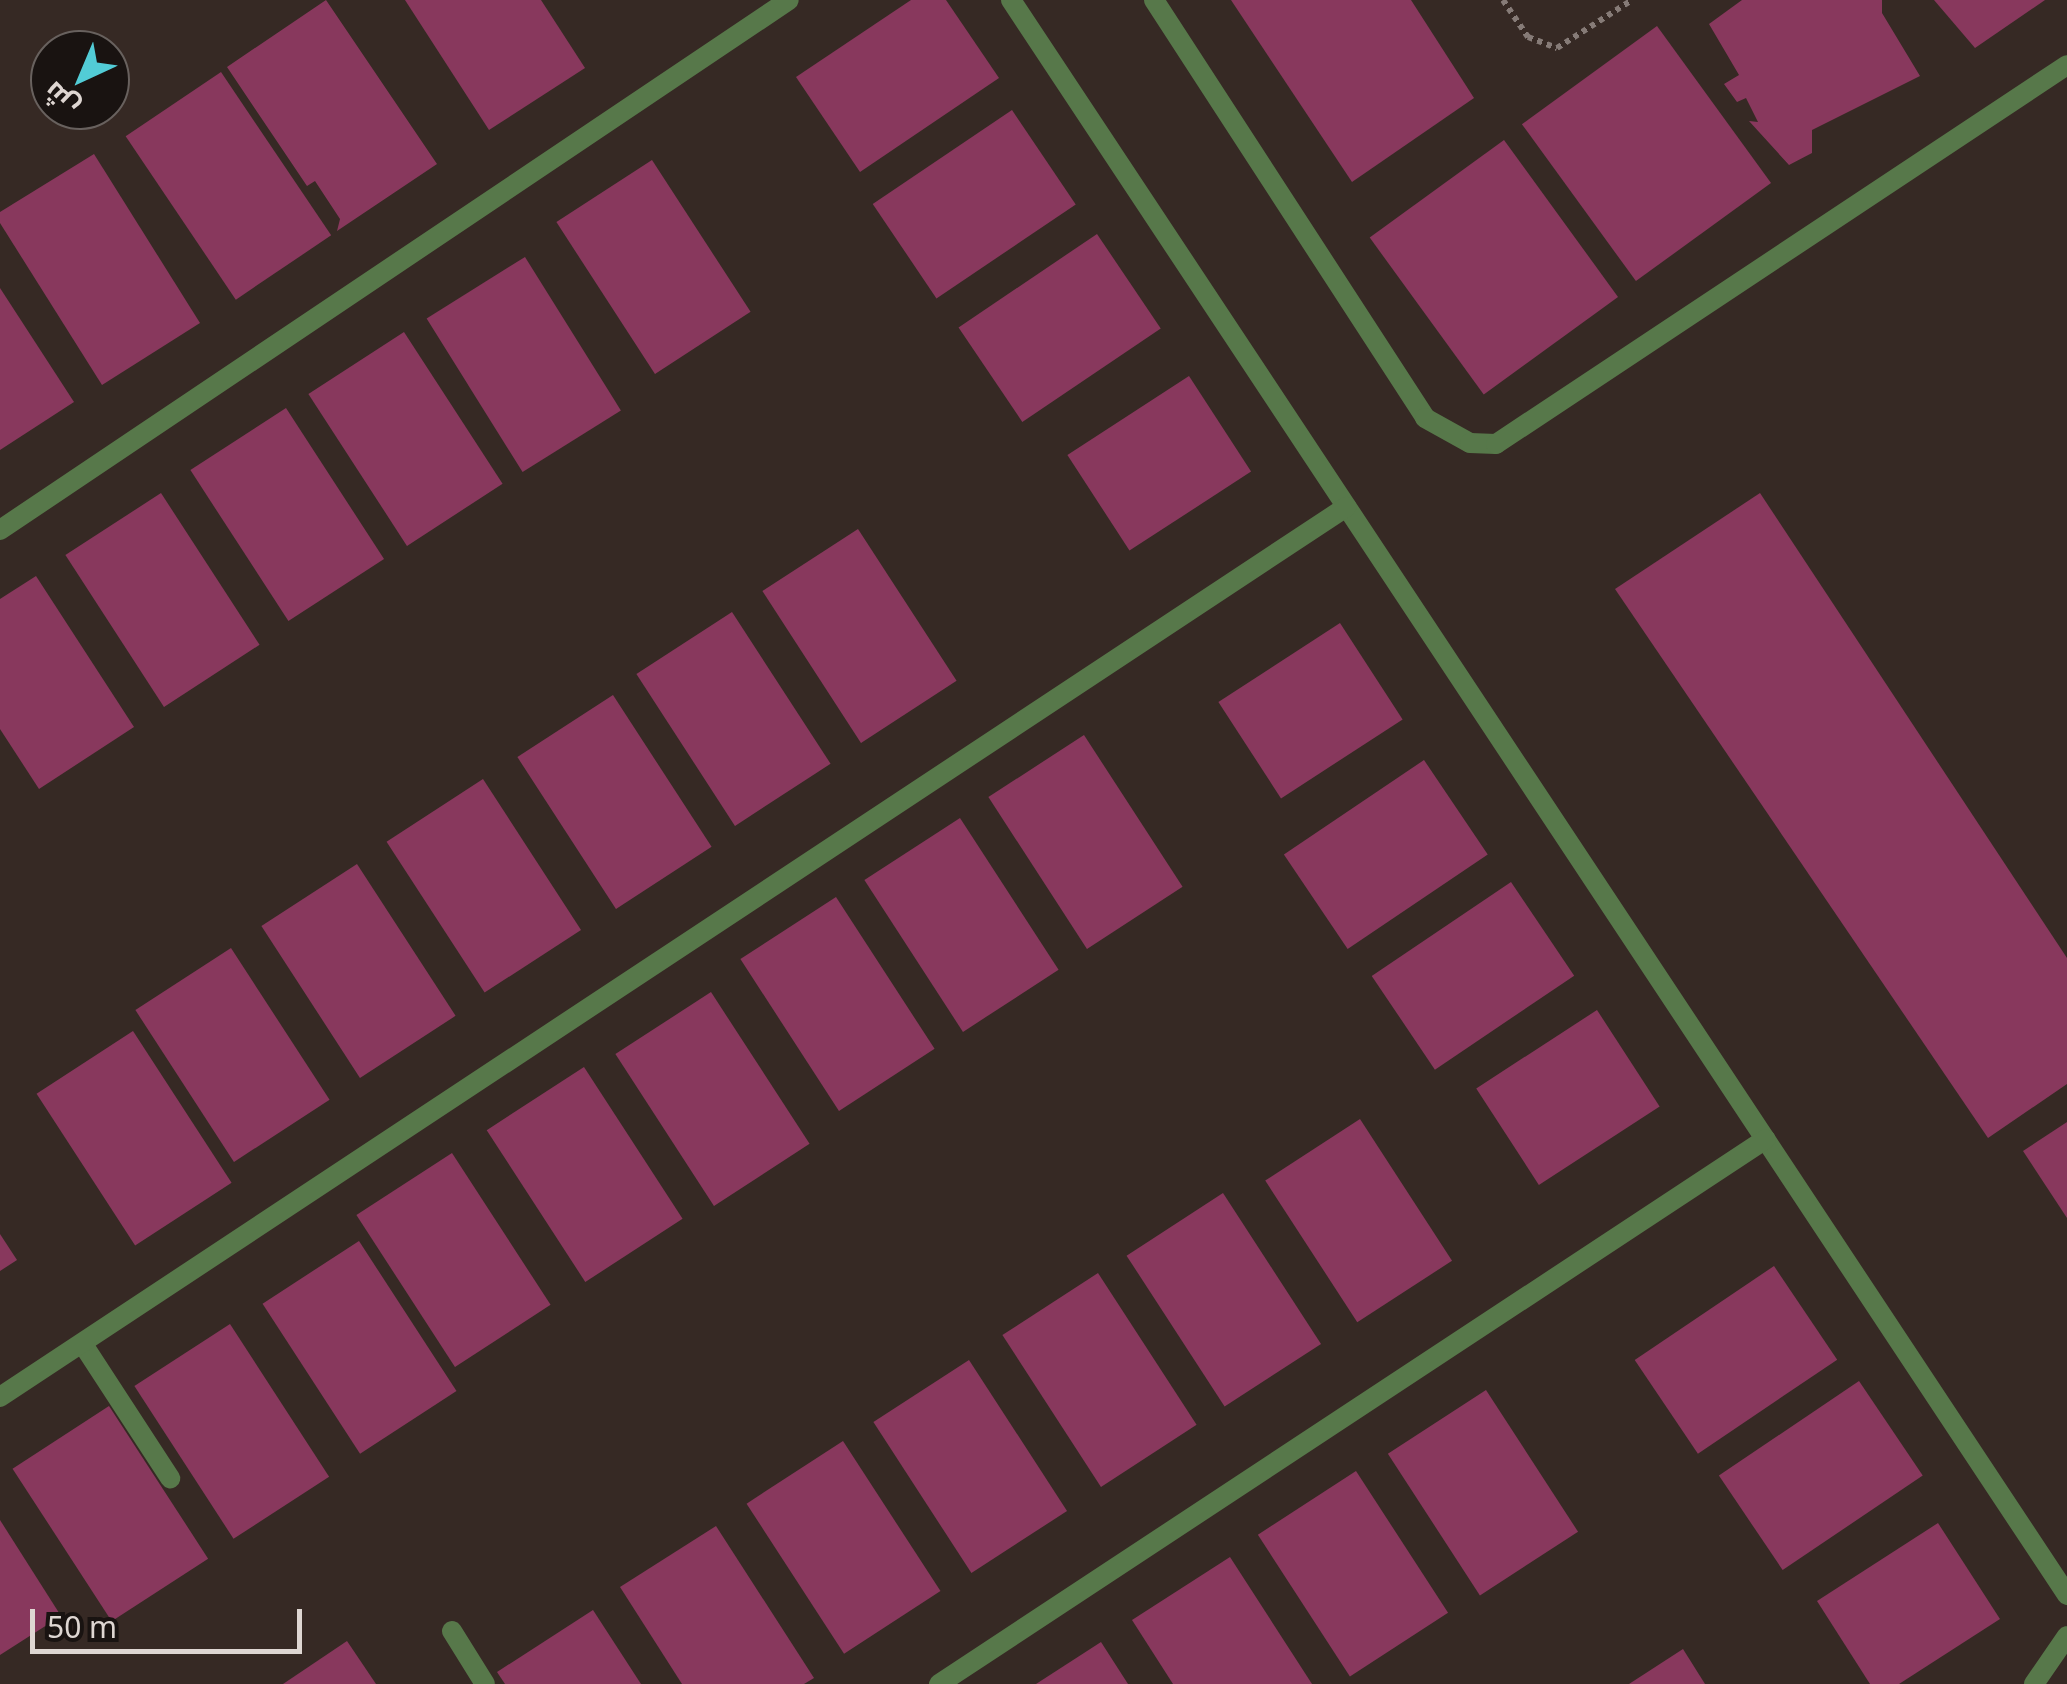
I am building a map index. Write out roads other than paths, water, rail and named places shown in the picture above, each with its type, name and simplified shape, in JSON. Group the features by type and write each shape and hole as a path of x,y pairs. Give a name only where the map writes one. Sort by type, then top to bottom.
{"street":[{"path":"0,530 789,0"},
{"path":"1011,0 2067,1595"},
{"path":"1154,0 1425,418 1470,443 1496,444 2067,65"},
{"path":"0,1397 84,1346 1346,507"},
{"path":"939,1684 1766,1139"},
{"path":"84,1346 170,1478"},
{"path":"452,1632 485,1684"},
{"path":"2034,1684 2067,1636"}]}
